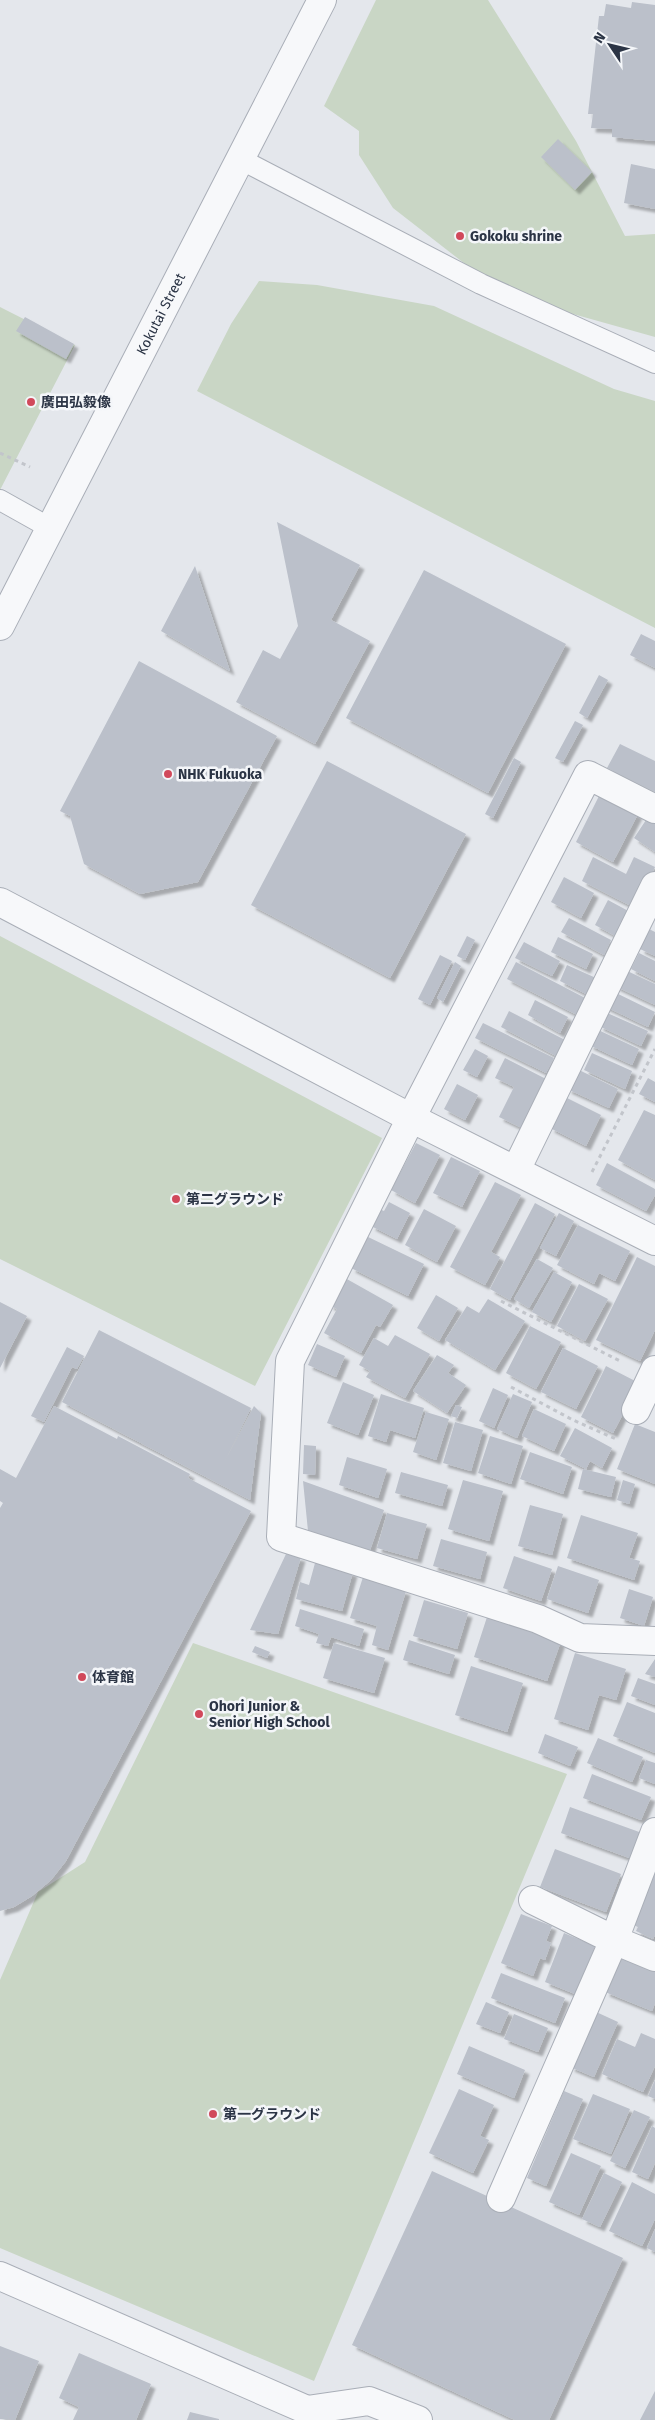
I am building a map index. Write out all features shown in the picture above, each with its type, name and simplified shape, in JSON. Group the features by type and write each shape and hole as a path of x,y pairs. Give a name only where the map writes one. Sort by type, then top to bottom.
{"street":[{"name":"Kokutai Street","path":"0,626 322,0"},
{"path":"655,809 588,775 410,1118 290,1361 281,1537 538,1619 580,1638 655,1641"},
{"path":"516,1170 655,886"},
{"path":"0,902 410,1118 655,1241"},
{"path":"636,1410 653,1374"},
{"path":"501,2198 614,1940 655,1832"},
{"path":"533,1900 614,1940 655,1957"},
{"path":"0,2276 312,2415 369,2401 418,2420"}],"lane":[{"path":"240,159 481,284 655,363"},
{"path":"0,500 50,528"}],"path":[{"path":"0,453 30,467"},
{"path":"576,1201 655,1049"},
{"path":"501,1301 653,1374"},
{"path":"511,1386 573,1420 616,1439 636,1410"}],"green space":[{"path":"376,0 488,0 576,141 625,236 655,234 655,337 505,295 393,208 359,155 359,131 324,106"},
{"path":"259,281 317,285 434,306 614,389 655,401 655,628 197,391 231,324"},
{"path":"0,307 75,345 0,490"},
{"name":"第二グラウンド","path":"0,936 382,1138 255,1386 0,1259"},
{"name":"第一グラウンド","path":"193,1643 567,1774 314,2381 0,2248 0,1980 38,1892 85,1862"}],"building":[{"path":"632,2 655,5 655,141 612,137 612,129 591,128 593,114 588,114 599,16 604,16 606,4 631,8"},
{"path":"558,139 592,172 575,190 541,157"},
{"path":"631,164 655,169 655,209 624,203"},
{"path":"25,317 74,344 66,359 16,331"},
{"path":"277,522 360,565 331,620 370,641 315,744 236,702 263,650 280,659 298,626"},
{"path":"195,566 230,671 161,631"},
{"path":"424,570 566,644 488,793 346,718"},
{"path":"641,634 655,641 655,668 630,655"},
{"name":"NHK Fukuoka","path":"139,661 277,736 198,882 140,894 84,864 70,816 60,811"},
{"path":"599,675 608,680 587,718 579,713"},
{"path":"575,721 583,725 563,762 555,758"},
{"path":"620,744 655,761 655,792 607,768"},
{"path":"514,758 521,762 493,818 485,814"},
{"path":"327,761 466,834 390,978 251,905"},
{"path":"600,794 638,814 613,862 576,842"},
{"path":"648,817 655,821 655,852 634,838"},
{"path":"593,857 626,874 634,857 655,867 635,908 582,881"},
{"path":"564,877 594,893 581,918 551,902"},
{"path":"608,900 632,913 619,938 595,925"},
{"path":"569,918 611,940 604,955 561,932"},
{"path":"649,929 655,932 655,956 640,949"},
{"path":"467,936 475,940 465,960 457,956"},
{"path":"558,937 593,954 586,969 551,952"},
{"path":"524,942 560,961 552,976 515,958"},
{"path":"639,953 655,961 655,981 631,969"},
{"path":"440,955 452,961 430,1005 418,999"},
{"path":"455,962 461,966 443,1002 437,998"},
{"path":"516,962 587,999 579,1016 507,979"},
{"path":"567,965 596,978 588,995 560,981"},
{"path":"623,969 655,984 655,1005 615,986"},
{"path":"612,991 655,1012 648,1027 604,1006"},
{"path":"535,1000 568,1017 560,1033 528,1015"},
{"path":"509,1011 565,1040 556,1056 501,1027"},
{"path":"605,1012 648,1031 641,1046 599,1026"},
{"path":"483,1023 554,1058 546,1073 475,1038"},
{"path":"596,1029 639,1049 632,1065 589,1045"},
{"path":"475,1049 488,1056 477,1077 463,1070"},
{"path":"592,1053 632,1071 625,1089 584,1070"},
{"path":"505,1058 548,1080 524,1129 499,1117 514,1087 495,1078"},
{"path":"577,1069 618,1089 609,1108 567,1089"},
{"path":"648,1078 655,1082 655,1102 639,1094"},
{"path":"457,1084 478,1095 465,1120 444,1109"},
{"path":"565,1097 601,1115 586,1146 550,1128"},
{"path":"644,1110 655,1115 655,1180 618,1160"},
{"path":"416,1143 440,1155 415,1203 391,1190"},
{"path":"451,1157 480,1171 462,1207 433,1193"},
{"path":"607,1163 655,1189 655,1195 646,1211 596,1185"},
{"path":"495,1182 521,1195 491,1252 500,1257 485,1285 450,1267"},
{"path":"389,1202 410,1213 397,1239 371,1226 379,1209 384,1211"},
{"path":"535,1203 555,1214 510,1300 490,1289"},
{"path":"424,1209 456,1226 437,1262 405,1245"},
{"path":"559,1213 574,1221 556,1256 540,1248"},
{"path":"578,1225 630,1251 615,1281 599,1273 594,1284 557,1265"},
{"path":"366,1236 424,1264 408,1296 351,1268"},
{"path":"637,1257 655,1266 655,1330 640,1361 596,1340"},
{"path":"537,1259 553,1268 529,1308 514,1299"},
{"path":"554,1272 572,1282 551,1322 532,1312"},
{"path":"345,1278 393,1305 380,1327 376,1325 361,1353 324,1333 337,1309 329,1305"},
{"path":"579,1284 608,1299 585,1341 557,1326"},
{"path":"436,1295 458,1308 439,1341 417,1328"},
{"path":"488,1299 525,1321 495,1370 445,1340 467,1306 479,1313"},
{"path":"0,1302 27,1316 0,1368"},
{"path":"530,1326 561,1342 536,1389 506,1373"},
{"path":"99,1330 251,1408 225,1461 254,1406 261,1413 250,1500 62,1402"},
{"path":"395,1335 430,1354 405,1398 366,1377 370,1371 359,1365 374,1338 388,1346"},
{"path":"317,1344 345,1356 336,1377 308,1365"},
{"path":"67,1347 84,1356 77,1369 72,1367 44,1422 31,1416"},
{"path":"563,1348 598,1366 576,1409 541,1392"},
{"path":"437,1355 454,1365 448,1373 466,1385 447,1413 413,1391"},
{"path":"606,1366 639,1383 613,1433 581,1417"},
{"path":"343,1382 374,1395 358,1435 327,1423"},
{"path":"493,1388 508,1395 494,1428 479,1421"},
{"path":"381,1394 424,1408 415,1438 390,1430 386,1442 368,1436"},
{"path":"513,1394 532,1402 517,1438 497,1429"},
{"path":"456,1405 462,1407 457,1418 451,1416"},
{"name":"体育館","path":"54,1406 117,1439 118,1436 190,1474 188,1478 251,1511 66,1861 51,1880 32,1896 14,1907 0,1911 0,1508 3,1503 0,1501 0,1469 16,1478"},
{"path":"534,1409 566,1424 554,1451 522,1436"},
{"path":"426,1412 449,1419 436,1460 413,1452"},
{"path":"455,1422 483,1430 471,1471 443,1463"},
{"path":"635,1424 655,1432 655,1484 617,1469"},
{"path":"575,1428 612,1448 602,1468 590,1461 586,1469 560,1456"},
{"path":"490,1436 523,1446 511,1484 478,1473"},
{"path":"304,1445 316,1446 315,1475 303,1474"},
{"path":"530,1452 572,1467 563,1494 520,1479"},
{"path":"347,1457 387,1469 378,1498 339,1485"},
{"path":"583,1469 616,1477 611,1497 578,1489"},
{"path":"401,1472 448,1485 442,1506 395,1493"},
{"path":"463,1480 503,1491 489,1541 448,1529"},
{"path":"623,1480 635,1484 629,1504 617,1500"},
{"path":"303,1481 384,1510 369,1553 308,1531"},
{"path":"530,1505 563,1514 552,1555 518,1546"},
{"path":"387,1513 427,1524 417,1559 377,1548"},
{"path":"581,1515 638,1533 629,1558 640,1561 634,1580 567,1558"},
{"path":"441,1539 487,1552 480,1579 433,1566"},
{"path":"286,1554 301,1557 278,1634 250,1630"},
{"path":"514,1556 552,1569 541,1601 503,1588"},
{"path":"315,1563 353,1572 342,1611 296,1599 300,1582 309,1585"},
{"path":"558,1566 599,1580 588,1613 547,1599"},
{"path":"363,1577 406,1591 388,1650 372,1645 377,1626 350,1618"},
{"path":"629,1589 653,1597 644,1626 620,1618"},
{"path":"424,1600 468,1613 457,1649 413,1636"},
{"path":"300,1609 364,1629 359,1646 331,1637 328,1646 316,1643 319,1634 295,1626"},
{"path":"487,1617 561,1641 547,1681 474,1657"},
{"path":"409,1640 455,1655 449,1674 403,1660"},
{"path":"334,1643 385,1658 374,1693 323,1678"},
{"path":"255,1646 270,1652 267,1658 252,1652"},
{"path":"575,1653 626,1669 616,1700 599,1695 588,1730 554,1719"},
{"path":"655,1659 655,1677 645,1674"},
{"path":"471,1666 523,1683 507,1732 455,1715"},
{"path":"638,1678 655,1684 655,1705 631,1696"},
{"path":"627,1702 655,1713 655,1753 613,1736"},
{"path":"545,1734 578,1747 570,1766 538,1753"},
{"path":"598,1738 643,1757 632,1782 587,1763"},
{"path":"646,1760 655,1763 655,1784 639,1778"},
{"path":"592,1774 651,1797 641,1820 583,1798"},
{"path":"570,1807 642,1833 632,1859 561,1833"},
{"path":"555,1849 621,1874 606,1912 540,1887"},
{"path":"655,1872 655,1935 653,1939 636,1931 638,1927 633,1925"},
{"path":"521,1914 552,1926 546,1941 551,1943 545,1960 540,1958 533,1976 501,1963"},
{"path":"564,1933 595,1946 575,1994 545,1982"},
{"path":"619,1955 655,1970 655,2003 652,2011 605,1992"},
{"path":"501,1973 565,1998 555,2023 491,1998"},
{"path":"486,2002 509,2012 500,2033 476,2024"},
{"path":"594,2011 618,2022 594,2077 570,2067"},
{"path":"514,2014 548,2028 538,2052 504,2039"},
{"path":"641,2033 655,2039 655,2066 643,2092 602,2074 617,2039 635,2047"},
{"path":"469,2046 525,2070 514,2098 457,2074"},
{"path":"655,2080 655,2099 648,2096"},
{"path":"459,2089 494,2105 480,2136 489,2140 473,2173 429,2153"},
{"path":"564,2091 583,2099 546,2186 527,2178"},
{"path":"593,2094 630,2109 611,2154 573,2139"},
{"path":"634,2110 650,2117 625,2168 610,2161"},
{"path":"652,2126 655,2128 655,2163 648,2179 632,2172"},
{"path":"571,2153 601,2166 579,2215 549,2202"},
{"path":"432,2171 623,2258 549,2420 515,2420 352,2345"},
{"path":"604,2173 622,2182 600,2227 582,2219"},
{"path":"632,2182 655,2194 655,2219 642,2246 609,2231"},
{"path":"655,2229 655,2252 647,2248"},
{"path":"0,2346 39,2361 15,2420 0,2419"},
{"path":"79,2353 151,2384 136,2420 73,2420 79,2407 59,2398"},
{"path":"655,2391 655,2420 640,2420"},
{"path":"190,2412 219,2419 219,2420 187,2420"}],"place":[{"name":"Gokoku shrine","path":"460,236"},
{"name":"廣田弘毅像","path":"31,402"},
{"name":"NHK Fukuoka","path":"168,774"},
{"name":"第二グラウンド","path":"176,1199"},
{"name":"体育館","path":"82,1677"},
{"name":"Ohori Junior & Senior High School","path":"199,1714"},
{"name":"第一グラウンド","path":"213,2114"}]}
